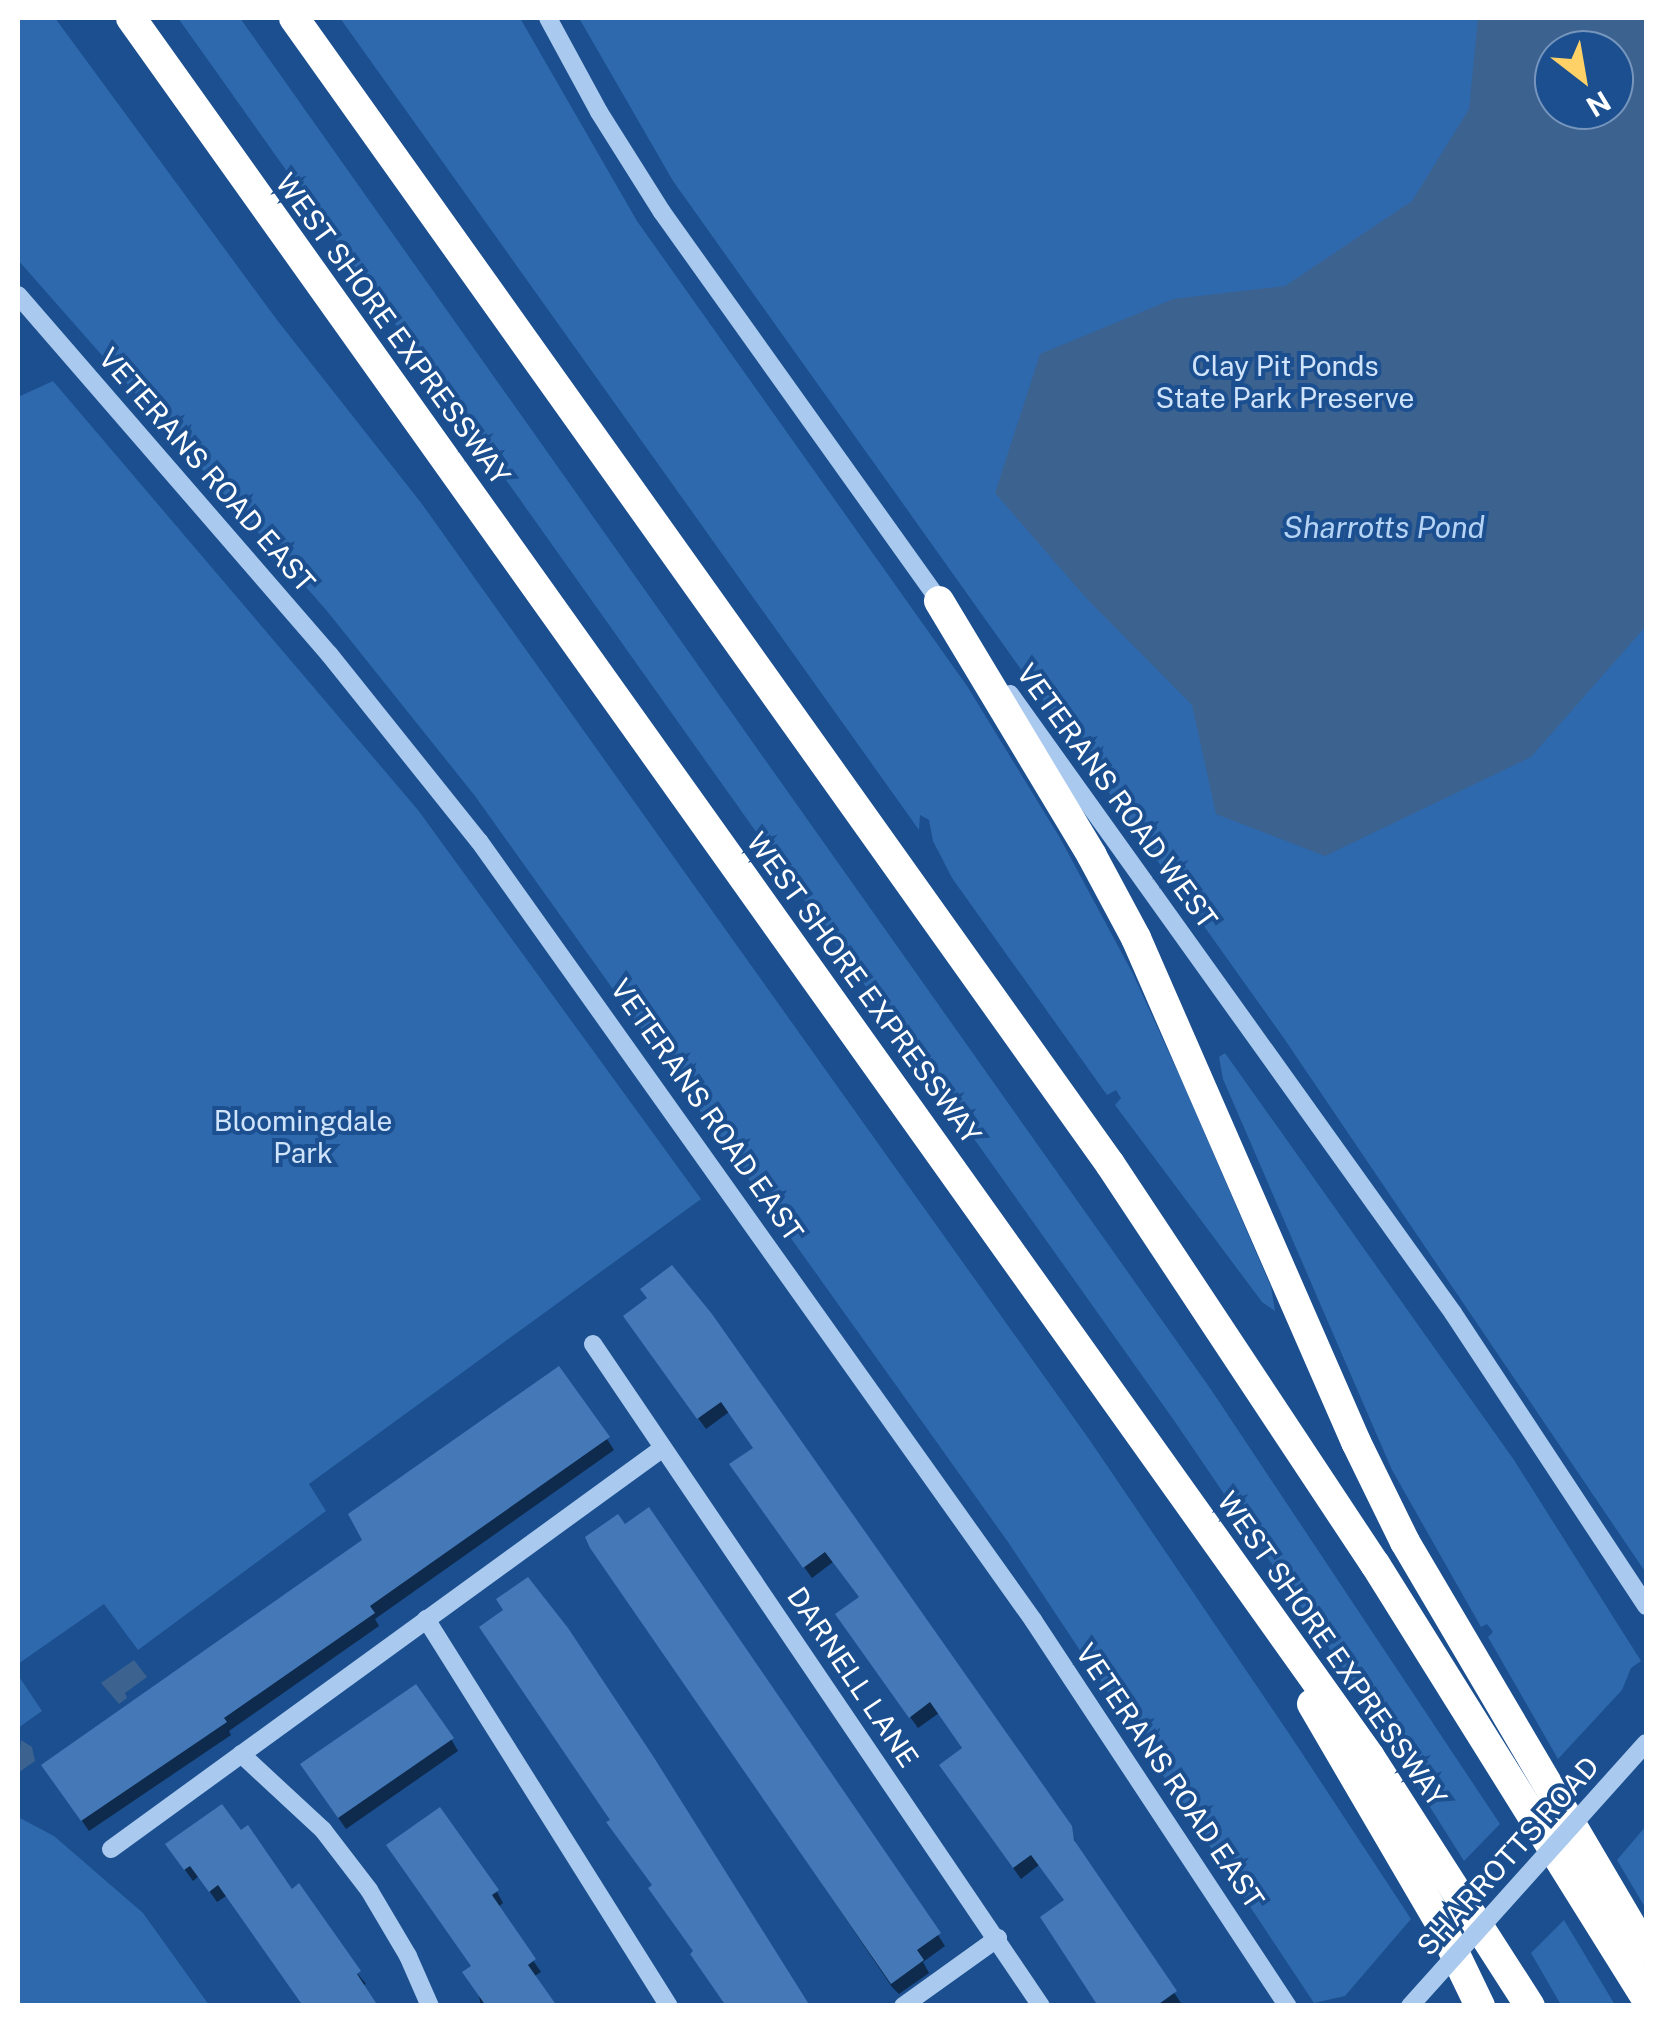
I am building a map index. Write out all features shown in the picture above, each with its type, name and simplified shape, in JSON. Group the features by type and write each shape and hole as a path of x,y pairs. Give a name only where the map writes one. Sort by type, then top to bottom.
{"highway":[{"name":"WEST SHORE EXPRESSWAY","path":"131,18 1370,1758 1530,2006"},
{"path":"294,18 1119,1178 1375,1564 1646,1998"},
{"path":"939,601 1092,856 1136,938 1349,1425 1405,1542 1646,1950"},
{"path":"1240,1574 1441,1925 1480,2006"}],"street":[{"name":"VETERANS ROAD WEST","path":"548,18 599,112 662,212 1396,1231 1646,1606"},
{"name":"VETERANS ROAD EAST","path":"18,295 318,641 479,842 977,1539 1288,2006"},
{"name":"DARNELL LANE","path":"593,1344 1041,2006"},
{"path":"111,1850 663,1448"},
{"path":"426,1619 670,2006"},
{"name":"SHARROTTS ROAD","path":"1410,2006 1646,1743"},
{"path":"241,1754 323,1830 369,1890 408,1956 430,2006"},
{"path":"904,2006 998,1938"}],"green space":[{"path":"18,18 55,18 277,320 422,504 1091,1442 1292,1738 1411,1919 1345,1996 1314,2003 1008,1542 475,796 327,611 18,260"},
{"path":"178,18 240,18 1212,1391 1500,1824 1464,1861 1338,1661 1173,1419"},
{"path":"340,18 520,18 637,221 967,686 1060,838 1133,974 1186,1090 1271,1287 1275,1311 1262,1302 1115,1105 1121,1098 1116,1090 1107,1095 952,878 933,841 929,820 920,815 919,830"},
{"name":"Clay Pit Ponds State Park Preserve","path":"579,18 1646,18 1646,1573 1283,1037 673,181"},
{"name":"Bloomingdale Park","path":"53,381 418,810 701,1199 309,1484 326,1511 138,1650 104,1604 18,1664 18,397"},
{"path":"1225,1053 1514,1460 1641,1661 1631,1668 1622,1690 1558,1759 1488,1637 1493,1632 1487,1624 1481,1627 1392,1470 1223,1079 1219,1057"},
{"path":"18,1675 42,1711 18,1728"},
{"path":"18,1817 54,1836 143,1913 209,2005 18,2005"},
{"path":"1646,1826 1646,1909 1617,1860"},
{"path":"1564,1920 1615,2005 1561,2005 1531,1953"}],"water":[{"name":"Sharrotts Pond","path":"1478,18 1646,18 1646,626 1531,757 1325,856 1216,814 1192,705 1087,599 995,493 1040,354 1173,299 1285,286 1412,201 1469,109"},
{"path":"134,1660 147,1677 125,1693 127,1698 119,1704 101,1683"},
{"path":"21,1740 32,1747 35,1761 18,1773"}],"building":[{"path":"672,1265 712,1314 1072,1826 1074,1840 1177,1991 1156,2006 1098,2006 1040,1917 1064,1900 1031,1855 1013,1868 939,1765 962,1748 930,1702 909,1718 835,1614 859,1597 825,1552 803,1568 729,1464 753,1448 721,1402 697,1419 623,1316 647,1298 640,1289"},
{"path":"559,1366 610,1437 370,1606 375,1613 224,1718 227,1722 81,1821 41,1765 362,1540 348,1514"},
{"path":"649,1507 941,1933 917,1950 924,1960 891,1984 590,1548 585,1537 618,1514 625,1524"},
{"path":"528,1577 568,1628 653,1756 810,2006 726,2006 690,1954 693,1951 648,1888 652,1885 606,1822 610,1820 479,1627 503,1610 496,1599"},
{"path":"416,1684 454,1738 338,1818 300,1764"},
{"path":"222,1804 241,1830 248,1825 292,1889 299,1883 361,1971 357,1974 378,2006 303,2006 218,1885 209,1892 190,1866 184,1870 165,1844"},
{"path":"440,1807 499,1890 492,1895 536,1959 528,1965 557,2006 486,2006 462,1972 471,1966 386,1845"}]}
